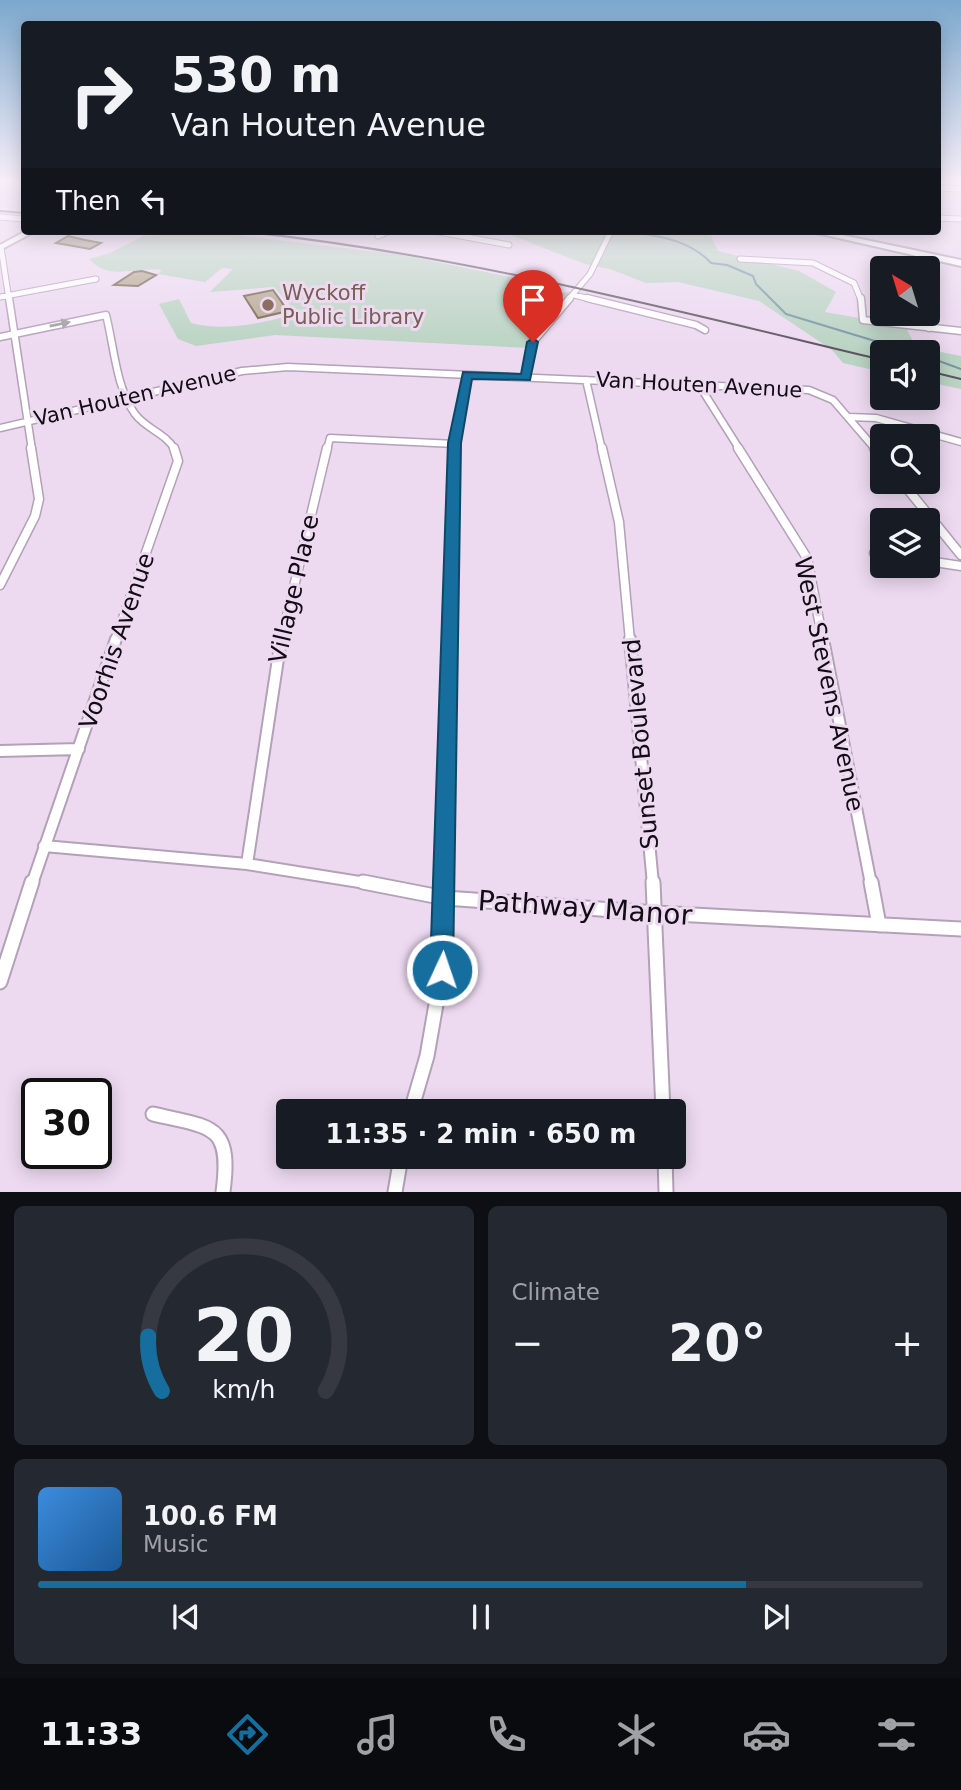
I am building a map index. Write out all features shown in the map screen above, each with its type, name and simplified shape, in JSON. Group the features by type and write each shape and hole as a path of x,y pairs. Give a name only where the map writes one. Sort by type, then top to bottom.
{"main road":[{"path":"1,247 22,237"},
{"path":"838,237 961,263"}],"street":[{"path":"468,237 509,245"},
{"path":"526,377 533,342 590,274 608,237"},
{"path":"0,585 38,507 39,495 1,247"},
{"path":"740,259 813,264 854,283 861,299 863,320 961,331"},
{"path":"0,297 96,279"},
{"path":"574,295 696,325 705,330"},
{"name":"Voorhis Avenue","path":"0,982 44,846 177,470 174,446 163,434 138,417 128,398 106,315 14,334"},
{"path":"0,337 14,334"},
{"name":"Van Houten Avenue","path":"0,428 242,371 269,368 526,377 818,392 833,400 870,442"},
{"path":"414,1099 427,1056 440,982 445,898 455,443 467,375"},
{"name":"Sunset Boulevard","path":"586,380 620,522 656,913 663,1099"},
{"name":"West Stevens Avenue","path":"699,385 807,558 879,925"},
{"path":"849,417 876,418 961,442"},
{"name":"Village Place","path":"247,864 286,611 330,438 455,443"},
{"path":"912,494 961,555"},
{"path":"940,563 961,566"},
{"path":"0,751 79,748"},
{"name":"Pathway Manor","path":"44,846 247,864 328,875 445,898 656,913 961,929"},
{"path":"153,1114 212,1129 222,1137 229,1161 223,1192"},
{"path":"395,1192 399,1169"},
{"path":"665,1169 666,1192"}],"green space":[{"path":"142,237 250,237 403,255 554,286 533,297 575,291 530,348 275,335 196,346 178,339 159,304 179,299 191,323 217,327 258,323 297,313 274,287 210,292 233,269 222,268 205,282 158,274 162,270 114,272 97,266 89,259 110,253"},
{"path":"514,237 712,237 718,251 799,271 836,292 825,312 870,320 870,326 905,326 912,340 870,340 870,369 843,363 832,350 759,301 678,282 646,283 610,269 585,264"},
{"path":"940,352 961,356 961,389 940,385"}],"building":[{"path":"71,237 101,243 90,249 56,243"},
{"path":"134,272 156,275 138,286 114,285"},
{"name":"Wyckoff Public Library","path":"273,290 288,311 258,318 244,296"}],"waterway":[{"path":"659,237 693,249 711,263 727,265 753,276 756,284 786,314 872,340"},
{"path":"940,361 961,369"}],"railway":[{"path":"285,237 483,268 870,357"},
{"path":"940,374 961,379"}],"place":[{"name":"Wyckoff Public Library","path":"268,305"}],"route":[{"path":"442,970 455,443 467,375 526,377 533,342"}]}
